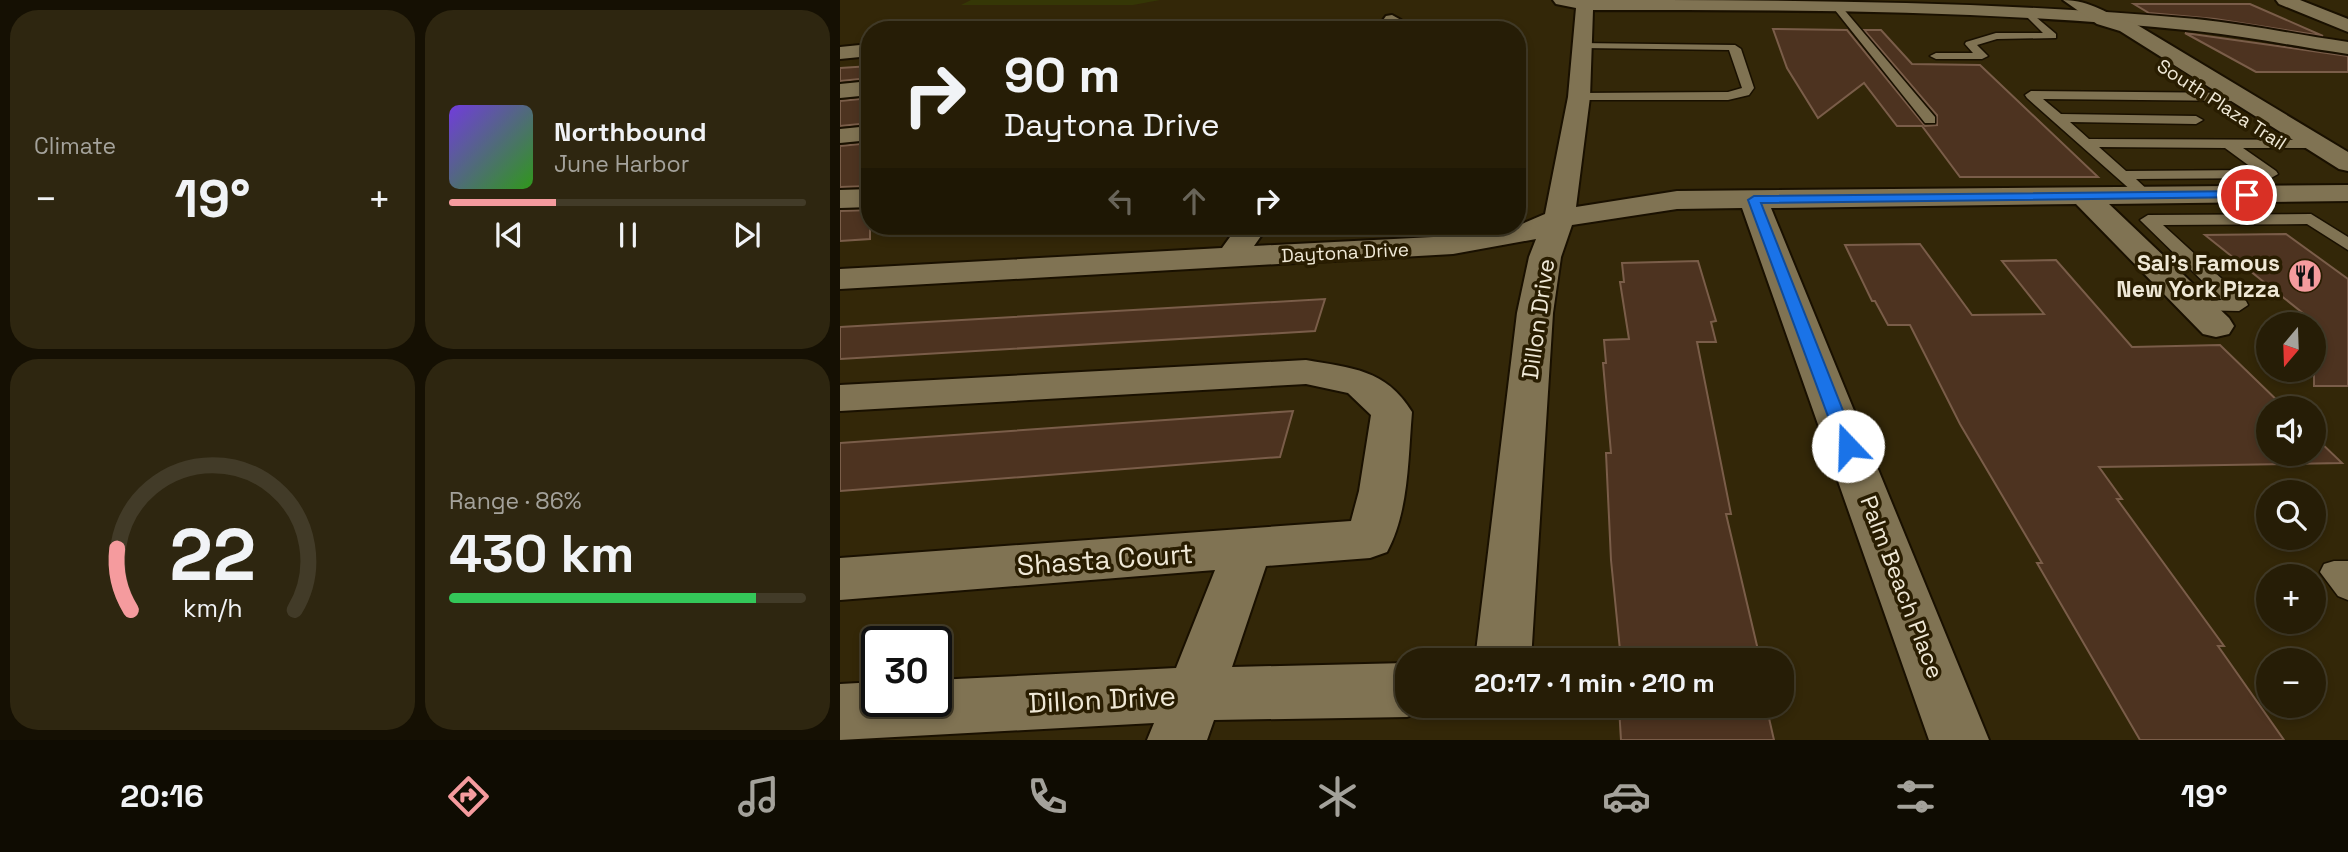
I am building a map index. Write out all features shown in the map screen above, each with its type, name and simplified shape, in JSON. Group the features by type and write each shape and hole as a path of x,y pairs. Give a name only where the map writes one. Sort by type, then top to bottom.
{"street":[{"name":"South Plaza Trail","path":"2072,0 2103,20 2127,27 2348,163"},
{"path":"2285,0 2348,26"},
{"path":"1574,2 1807,4 1838,8 2030,15 2222,28 2348,48"},
{"name":"Dillon Drive","path":"1504,648 1535,313 1545,257 1559,219 1578,97 1583,45 1574,2"},
{"path":"2303,7 2348,9"},
{"name":"South Plaza Trail","path":"2103,20 2103,27 2348,186"},
{"path":"840,53 861,51"},
{"path":"840,91 861,90"},
{"path":"840,136 861,134"},
{"name":"Daytona Drive","path":"1526,232 1538,230 1559,219 1647,202 2348,193"},
{"path":"2085,197 2206,316"},
{"path":"840,199 861,198"},
{"name":"Palm Beach Place","path":"1754,200 1959,740"},
{"path":"1230,259 1247,235"},
{"name":"Daytona Drive","path":"840,279 1453,245 1510,235"},
{"name":"Shasta Court","path":"840,398 1306,372 1361,383 1392,411 1382,491 1370,539 840,579"},
{"path":"1186,717 1248,548"},
{"name":"Dillon Drive","path":"840,712 1186,717 1395,691"}],"lane":[{"path":"1838,8 1930,120"},
{"path":"1936,56 1982,56 1970,44 1996,36 2052,36 2030,15"},
{"path":"1578,97 1728,96 1745,92 1748,88 1735,49 1731,47 1583,45"},
{"path":"2146,196 2031,95 2240,97"},
{"path":"2123,175 2271,174 2163,96"},
{"path":"2057,118 2196,120"},
{"path":"2085,143 2317,144"},
{"path":"2206,316 2239,305 2148,220 2311,219 2348,245"},
{"path":"2124,235 2163,234"},
{"path":"2348,572 2334,572 2348,588"}],"shaded area":[{"path":"971,0 1160,0 1133,5 961,5"}],"building":[{"path":"2134,4 2250,4 2323,36 2215,19 2149,13"},
{"path":"1773,29 1847,30 1925,126 1937,125 1937,115 1864,30 1881,30 1912,64 1980,65 2098,177 1960,177 1922,126 1897,126 1864,83 1818,118 1787,68"},
{"path":"2185,33 2348,56 2348,72 2256,72"},
{"path":"861,67 861,79 840,81 840,68"},
{"path":"861,99 861,124 840,126 840,101"},
{"path":"861,144 861,186 840,187 840,146"},
{"path":"861,210 861,235 870,235 870,239 840,241 840,211"},
{"path":"2286,234 2348,279 2348,386 2314,386 2314,382 2326,382 2326,312 2301,312 2205,235"},
{"path":"1920,244 1972,315 2044,314 2002,261 2056,260 2132,347 2220,345 2273,396 2256,396 2256,464 2099,467 2122,499 2117,499 2224,646 2218,646 2256,700 2256,718 2269,718 2284,740 2140,740 2037,563 2042,563 1960,424 1910,325 1888,325 1875,301 1872,301 1845,245"},
{"path":"1698,261 1716,321 1711,322 1716,342 1697,342 1731,514 1726,514 1758,648 1620,648 1611,560 1606,453 1611,453 1603,363 1606,363 1604,340 1629,339 1620,282 1624,282 1622,263"},
{"path":"1325,299 1315,331 840,359 840,327"},
{"path":"1293,411 1280,457 840,491 840,443"},
{"path":"2326,448 2342,463 2326,463"},
{"path":"1620,718 1769,718 1774,740 1621,740"}],"place":[{"name":"Sal's Famous New York Pizza","path":"2305,276"}],"route":[{"path":"1848,446 1754,200 2247,195"}]}
